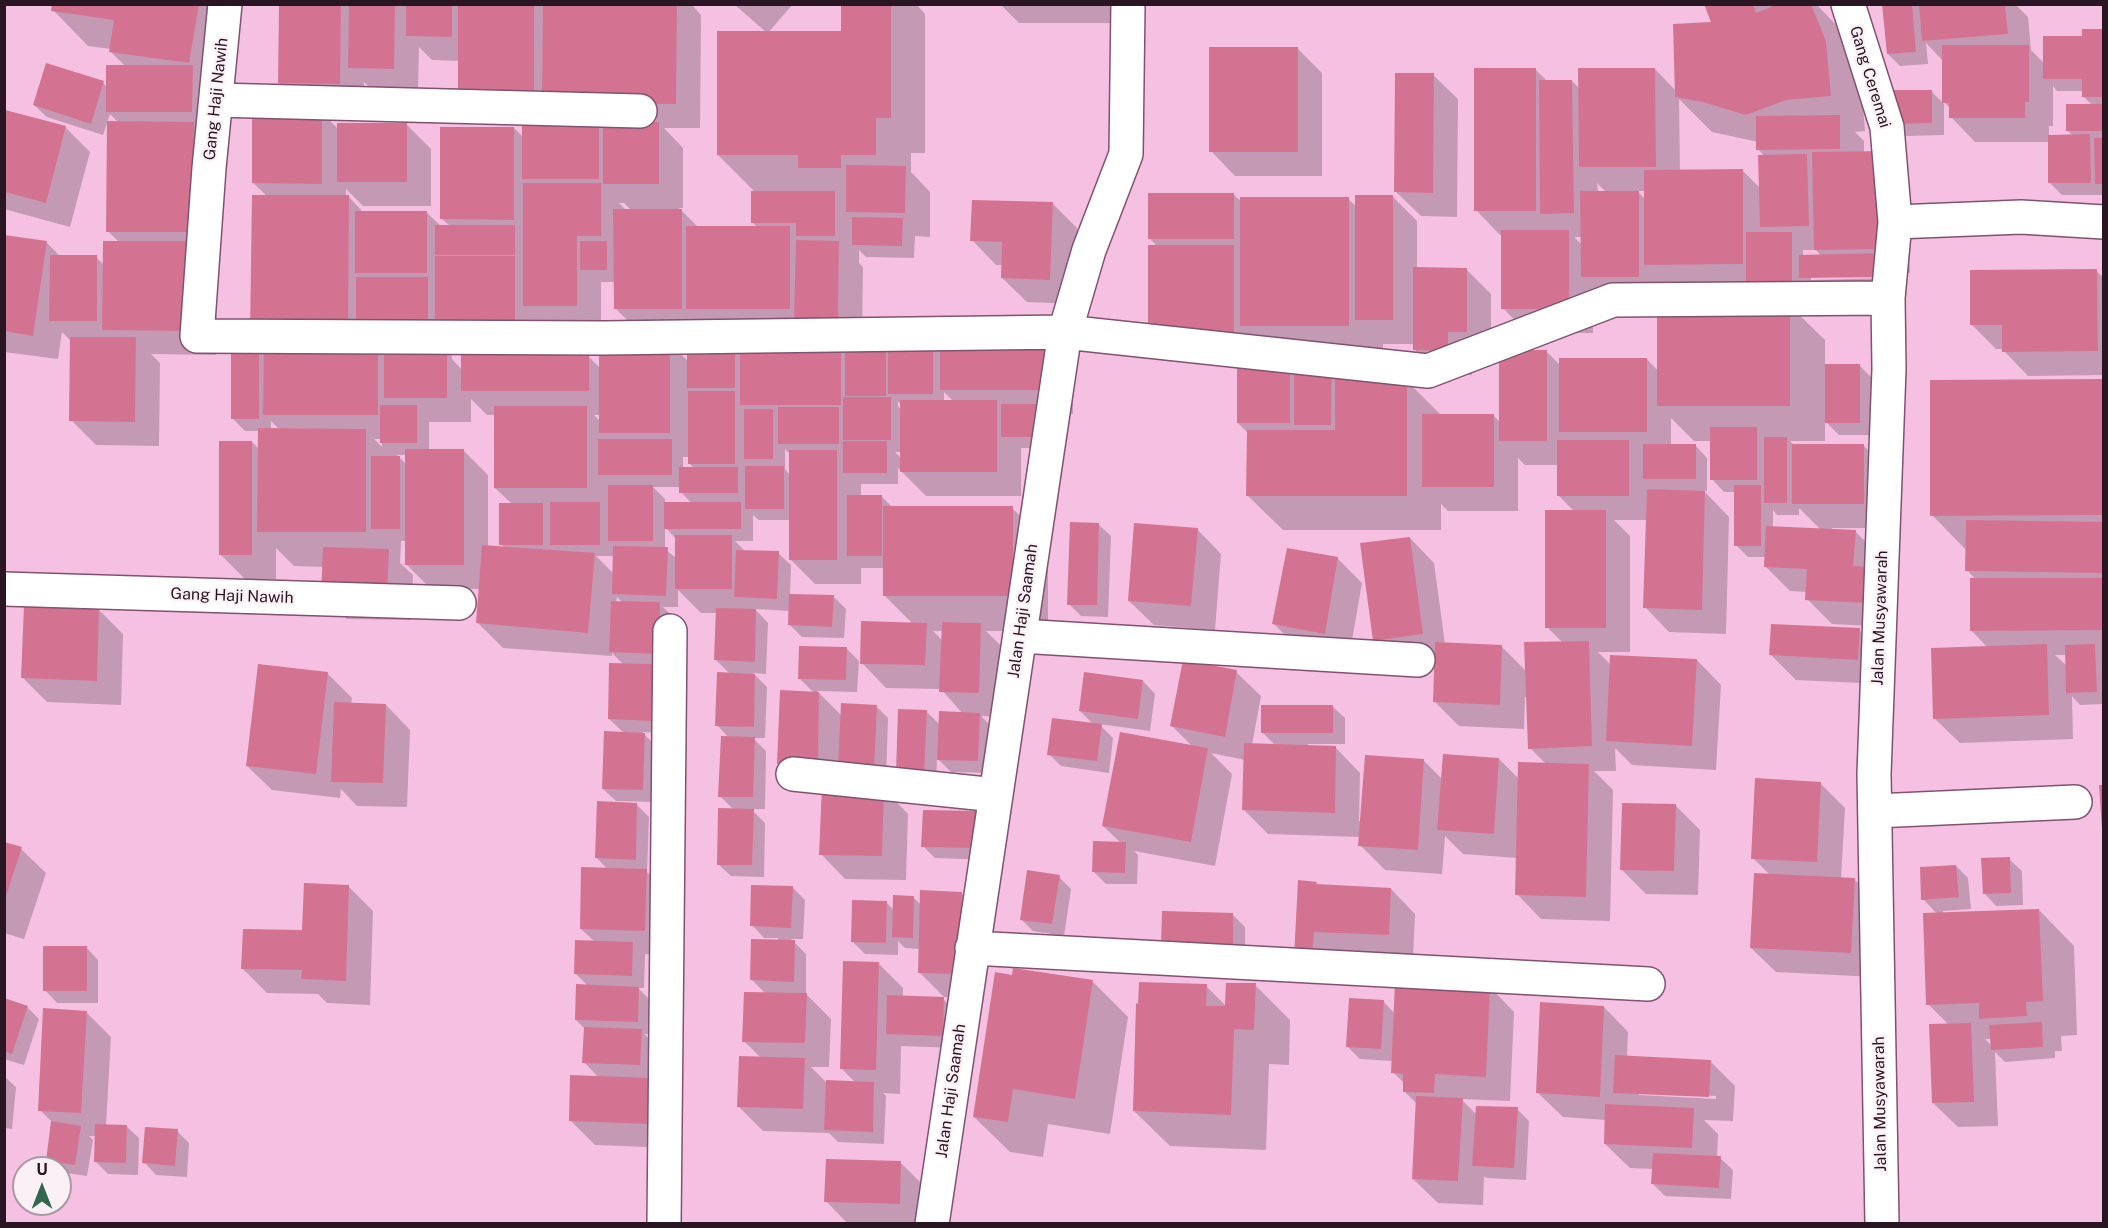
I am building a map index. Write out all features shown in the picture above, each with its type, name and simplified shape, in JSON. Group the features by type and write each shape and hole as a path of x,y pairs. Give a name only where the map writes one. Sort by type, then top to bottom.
{"street":[{"name":"Gang Haji Nawih","path":"225,4 209,168 197,336 604,338 1065,332"},
{"name":"Jalan Haji Saamah","path":"932,1224 1065,332 1089,250 1126,154 1128,4"},
{"name":"Gang Ceremai","path":"1848,4 1887,127 1895,222"},
{"path":"216,99 640,111"},
{"path":"1895,222 2021,217 2103,222"},
{"name":"Jalan Musyawarah","path":"1882,1224 1875,762 1889,369 1887,298 1895,222"},
{"path":"1065,332 1428,371 1614,300 1887,298"},
{"name":"Gang Haji Nawih","path":"4,589 459,603"},
{"path":"664,1224 670,631"},
{"path":"1020,636 1418,660"},
{"path":"793,774 996,795"},
{"path":"1875,811 2074,802"},
{"path":"972,948 1648,984"}],"building":[{"path":"52,4 199,4 189,63 109,52 114,20 51,11"},
{"path":"279,4 341,4 340,84 278,83"},
{"path":"349,4 395,4 394,69 348,68"},
{"path":"406,4 452,4 452,37 406,36"},
{"path":"458,4 534,4 534,94 458,93"},
{"path":"543,4 677,4 676,104 542,103"},
{"path":"841,4 891,4 891,118 876,118 876,155 841,155 841,168 798,168 798,155 717,155 717,31 841,31"},
{"path":"1704,4 1753,4 1756,13 1778,4 1811,4 1826,41 1831,96 1786,100 1746,115 1675,97 1673,24 1711,22"},
{"path":"1882,4 1912,4 1916,52 1887,54"},
{"path":"1919,5 2005,5 2008,34 1922,41"},
{"path":"2082,29 2104,29 2104,97 2082,97 2082,79 2043,79 2043,36 2082,36"},
{"path":"1942,45 2029,45 2029,102 2025,102 2025,118 1949,118 1949,103 1942,103"},
{"path":"1209,47 1298,47 1298,152 1209,152"},
{"path":"46,63 104,81 91,124 33,105"},
{"path":"106,65 193,65 192,112 106,112"},
{"path":"1474,68 1536,68 1536,211 1474,211"},
{"path":"1578,68 1655,68 1656,167 1579,167"},
{"path":"1395,73 1434,73 1433,193 1394,192"},
{"path":"1539,80 1572,80 1574,213 1540,214"},
{"path":"1891,90 1932,90 1932,123 1892,124"},
{"path":"2066,104 2104,104 2104,131 2066,131"},
{"path":"252,109 322,110 322,184 252,183"},
{"path":"5,110 66,126 46,203 5,192"},
{"path":"522,113 599,113 599,179 522,179"},
{"path":"1840,115 1840,149 1756,150 1756,116"},
{"path":"107,121 194,122 193,232 106,232"},
{"path":"603,122 659,122 659,184 603,184"},
{"path":"337,123 407,123 407,182 337,182"},
{"path":"440,127 514,127 514,220 440,219"},
{"path":"2090,134 2091,183 2048,183 2048,135"},
{"path":"2094,138 2104,138 2104,184 2095,184"},
{"path":"1883,151 1886,249 1814,250 1812,152"},
{"path":"1807,154 1809,226 1760,227 1758,155"},
{"path":"846,165 906,166 905,213 846,212"},
{"path":"1743,169 1743,264 1644,265 1644,170"},
{"path":"523,183 601,183 601,236 577,236 577,306 523,306"},
{"path":"751,191 835,191 835,236 796,236 796,223 751,223"},
{"path":"1580,191 1639,191 1639,277 1581,277"},
{"path":"1148,193 1234,193 1234,239 1148,239"},
{"path":"252,195 349,195 348,333 250,332"},
{"path":"1355,195 1393,195 1393,320 1355,320"},
{"path":"1240,197 1349,197 1349,326 1240,326"},
{"path":"972,200 1053,202 1050,280 1001,278 1002,242 970,241"},
{"path":"613,209 682,209 682,309 614,309"},
{"path":"355,211 427,211 427,273 355,273"},
{"path":"852,217 903,218 902,246 852,245"},
{"path":"435,225 515,225 515,255 435,255"},
{"path":"686,226 790,226 790,309 686,309"},
{"path":"1501,230 1569,230 1569,309 1501,309"},
{"path":"1746,232 1792,232 1792,282 1746,283"},
{"path":"4,235 47,241 33,336 4,331"},
{"path":"796,240 839,241 838,318 794,318"},
{"path":"103,241 193,241 192,331 102,330"},
{"path":"580,241 607,241 607,270 580,270"},
{"path":"1148,245 1234,245 1234,337 1148,337"},
{"path":"1882,253 1883,277 1799,278 1799,255"},
{"path":"50,255 97,255 97,321 49,321"},
{"path":"435,256 515,256 515,333 435,333"},
{"path":"1413,267 1467,268 1467,332 1448,332 1448,351 1413,350"},
{"path":"2097,269 2098,351 2002,352 2002,325 1970,325 1970,270"},
{"path":"356,277 428,277 428,336 356,336"},
{"path":"1657,304 1790,304 1790,406 1657,406"},
{"path":"888,336 933,336 933,394 888,394"},
{"path":"70,337 136,337 135,422 69,421"},
{"path":"687,337 735,337 735,388 687,388"},
{"path":"845,337 886,337 886,396 845,396"},
{"path":"740,339 841,339 841,405 740,405"},
{"path":"940,340 1049,340 1049,390 940,390"},
{"path":"599,341 670,341 670,433 599,433"},
{"path":"231,346 259,346 259,419 231,419"},
{"path":"264,346 378,346 378,415 263,415"},
{"path":"1499,350 1547,350 1547,441 1499,441"},
{"path":"384,352 447,352 447,398 384,398"},
{"path":"461,355 589,355 589,391 461,391"},
{"path":"1559,358 1647,358 1647,432 1559,432"},
{"path":"1237,360 1290,360 1290,423 1237,423"},
{"path":"1294,362 1332,362 1331,425 1294,425"},
{"path":"1825,364 1860,364 1860,423 1825,423"},
{"path":"1335,378 1407,378 1407,496 1246,496 1247,430 1335,430"},
{"path":"2104,379 2104,515 1930,516 1930,380"},
{"path":"688,391 735,391 735,464 688,464"},
{"path":"843,397 891,397 891,440 843,440"},
{"path":"900,400 997,400 997,472 900,472"},
{"path":"1001,404 1038,404 1038,437 1001,437"},
{"path":"380,405 417,405 417,443 380,443"},
{"path":"494,406 587,406 587,488 494,488"},
{"path":"778,407 839,407 839,444 778,444"},
{"path":"744,409 773,409 773,459 744,459"},
{"path":"1422,414 1494,414 1494,487 1422,487"},
{"path":"1710,427 1757,427 1757,480 1710,480"},
{"path":"258,428 366,429 366,532 257,532"},
{"path":"1764,437 1787,437 1787,503 1764,503"},
{"path":"598,439 672,439 672,475 598,475"},
{"path":"1557,440 1629,440 1629,496 1557,496"},
{"path":"219,441 252,441 252,555 219,555"},
{"path":"843,441 887,441 887,473 843,473"},
{"path":"1643,444 1696,444 1696,479 1643,479"},
{"path":"1792,444 1864,444 1864,504 1792,504"},
{"path":"405,449 464,449 464,565 405,565"},
{"path":"789,450 837,450 837,560 789,560"},
{"path":"371,456 400,456 400,529 371,529"},
{"path":"745,466 784,466 784,509 745,509"},
{"path":"679,467 738,467 738,493 679,493"},
{"path":"608,485 653,485 653,541 608,541"},
{"path":"1734,485 1761,485 1761,546 1734,546"},
{"path":"1647,489 1705,491 1702,610 1643,608"},
{"path":"847,495 882,495 882,556 847,556"},
{"path":"550,502 600,502 600,545 550,545"},
{"path":"664,502 741,502 741,529 664,529"},
{"path":"499,503 543,503 543,545 499,545"},
{"path":"883,506 1013,506 1013,596 883,596"},
{"path":"1545,510 1606,510 1606,628 1545,628"},
{"path":"1966,520 2104,522 2104,573 1965,571"},
{"path":"1070,522 1099,523 1097,605 1067,605"},
{"path":"1134,523 1198,528 1191,606 1128,601"},
{"path":"1766,526 1856,530 1853,566 1867,567 1865,603 1805,600 1807,569 1764,567"},
{"path":"675,535 732,535 732,589 675,589"},
{"path":"1410,537 1423,634 1373,641 1360,543"},
{"path":"482,545 595,553 588,633 476,623"},
{"path":"613,546 668,547 666,596 612,594"},
{"path":"323,547 389,549 387,596 321,595"},
{"path":"1287,548 1338,557 1325,634 1272,624"},
{"path":"736,550 779,551 777,599 734,597"},
{"path":"1970,578 2104,578 2104,630 1970,631"},
{"path":"789,594 834,595 832,627 788,625"},
{"path":"611,601 660,602 659,654 609,652"},
{"path":"24,605 99,608 97,681 21,678"},
{"path":"716,608 756,609 755,662 714,660"},
{"path":"861,621 927,623 925,665 860,664"},
{"path":"942,622 981,623 979,693 939,692"},
{"path":"1771,624 1860,628 1858,660 1769,655"},
{"path":"1589,641 1592,746 1528,749 1524,642"},
{"path":"1435,642 1502,645 1500,705 1433,702"},
{"path":"2047,644 2049,715 1933,719 1931,648"},
{"path":"2095,644 2097,692 2066,693 2065,645"},
{"path":"799,646 847,647 846,680 798,679"},
{"path":"1610,655 1697,659 1692,746 1606,741"},
{"path":"1183,660 1237,670 1225,737 1170,726"},
{"path":"609,663 653,664 651,721 608,719"},
{"path":"258,664 328,672 316,774 246,766"},
{"path":"717,672 755,674 754,727 715,726"},
{"path":"1084,672 1143,680 1138,719 1079,711"},
{"path":"780,690 819,692 818,765 777,764"},
{"path":"334,702 386,704 383,783 331,782"},
{"path":"841,703 877,705 874,769 838,767"},
{"path":"1261,705 1333,705 1333,733 1261,733"},
{"path":"898,709 927,710 924,775 896,774"},
{"path":"939,711 980,713 978,761 937,760"},
{"path":"1052,718 1102,724 1097,761 1047,755"},
{"path":"604,731 645,733 643,790 602,789"},
{"path":"1120,732 1208,748 1191,842 1102,826"},
{"path":"721,736 755,737 753,797 718,797"},
{"path":"1244,743 1336,746 1335,813 1242,810"},
{"path":"1443,754 1499,758 1494,834 1437,830"},
{"path":"1365,755 1424,759 1418,850 1358,846"},
{"path":"1518,762 1589,764 1586,897 1515,895"},
{"path":"1755,778 1821,782 1817,862 1751,859"},
{"path":"822,785 884,787 882,856 819,855"},
{"path":"2099,785 2104,785 2104,829 2102,829"},
{"path":"597,801 637,803 636,860 595,858"},
{"path":"1622,803 1676,804 1674,871 1620,870"},
{"path":"718,808 754,809 752,865 717,865"},
{"path":"923,810 980,811 979,848 921,847"},
{"path":"1093,841 1126,842 1125,873 1092,872"},
{"path":"4,842 22,847 5,899 4,899"},
{"path":"2010,857 2011,893 1983,894 1981,858"},
{"path":"1956,865 1959,897 1921,900 1920,867"},
{"path":"581,867 647,869 645,931 580,929"},
{"path":"1027,870 1060,875 1052,924 1020,920"},
{"path":"1754,873 1855,878 1851,953 1750,948"},
{"path":"1298,880 1317,882 1316,884 1391,888 1389,935 1314,932 1312,959 1294,958"},
{"path":"304,883 349,885 346,981 301,979 302,970 241,969 243,929 302,930"},
{"path":"751,885 793,886 791,928 750,926"},
{"path":"920,890 962,892 960,974 918,973"},
{"path":"893,895 914,896 913,938 892,937"},
{"path":"852,900 887,901 886,943 851,942"},
{"path":"2039,909 2043,1001 2026,1002 2027,1016 1979,1019 1979,1003 1926,1005 1923,913"},
{"path":"1162,911 1233,913 1233,947 1161,945"},
{"path":"751,939 795,940 794,982 750,980"},
{"path":"575,940 633,942 632,976 574,974"},
{"path":"43,946 87,946 87,991 43,991"},
{"path":"843,961 879,962 876,1070 840,1069"},
{"path":"1013,968 1093,980 1075,1099 1013,1089 1008,1122 973,1117 995,972 1012,975"},
{"path":"1139,982 1207,984 1206,1006 1225,1006 1226,983 1256,983 1254,1030 1234,1029 1231,1115 1133,1111 1136,1003 1138,1004"},
{"path":"1395,982 1490,986 1486,1077 1435,1074 1434,1093 1403,1092 1403,1074 1391,1073"},
{"path":"576,984 639,987 638,1022 575,1020"},
{"path":"744,992 807,993 805,1043 742,1042"},
{"path":"887,995 944,997 943,1036 886,1034"},
{"path":"4,998 28,1006 12,1054 4,1051"},
{"path":"1349,998 1384,1000 1381,1049 1346,1047"},
{"path":"1540,1002 1604,1006 1600,1097 1536,1093"},
{"path":"43,1008 87,1011 81,1113 38,1111"},
{"path":"2042,1022 2043,1047 1991,1050 1989,1025"},
{"path":"1971,1023 1974,1102 1932,1103 1929,1024"},
{"path":"584,1027 642,1029 640,1065 582,1063"},
{"path":"1615,1055 1711,1060 1709,1097 1613,1093"},
{"path":"739,1056 805,1058 803,1109 737,1107"},
{"path":"570,1075 651,1078 650,1124 569,1121"},
{"path":"826,1080 874,1082 873,1132 824,1130"},
{"path":"1416,1096 1463,1098 1458,1181 1412,1179"},
{"path":"1605,1104 1694,1108 1692,1148 1604,1144"},
{"path":"1476,1106 1518,1107 1514,1168 1472,1166"},
{"path":"51,1121 81,1126 75,1165 72,1165 72,1156 47,1156"},
{"path":"95,1124 127,1125 126,1163 94,1162"},
{"path":"145,1127 178,1129 175,1166 142,1163"},
{"path":"1653,1153 1721,1156 1719,1188 1651,1184"},
{"path":"826,1159 901,1161 900,1204 824,1202"}]}
